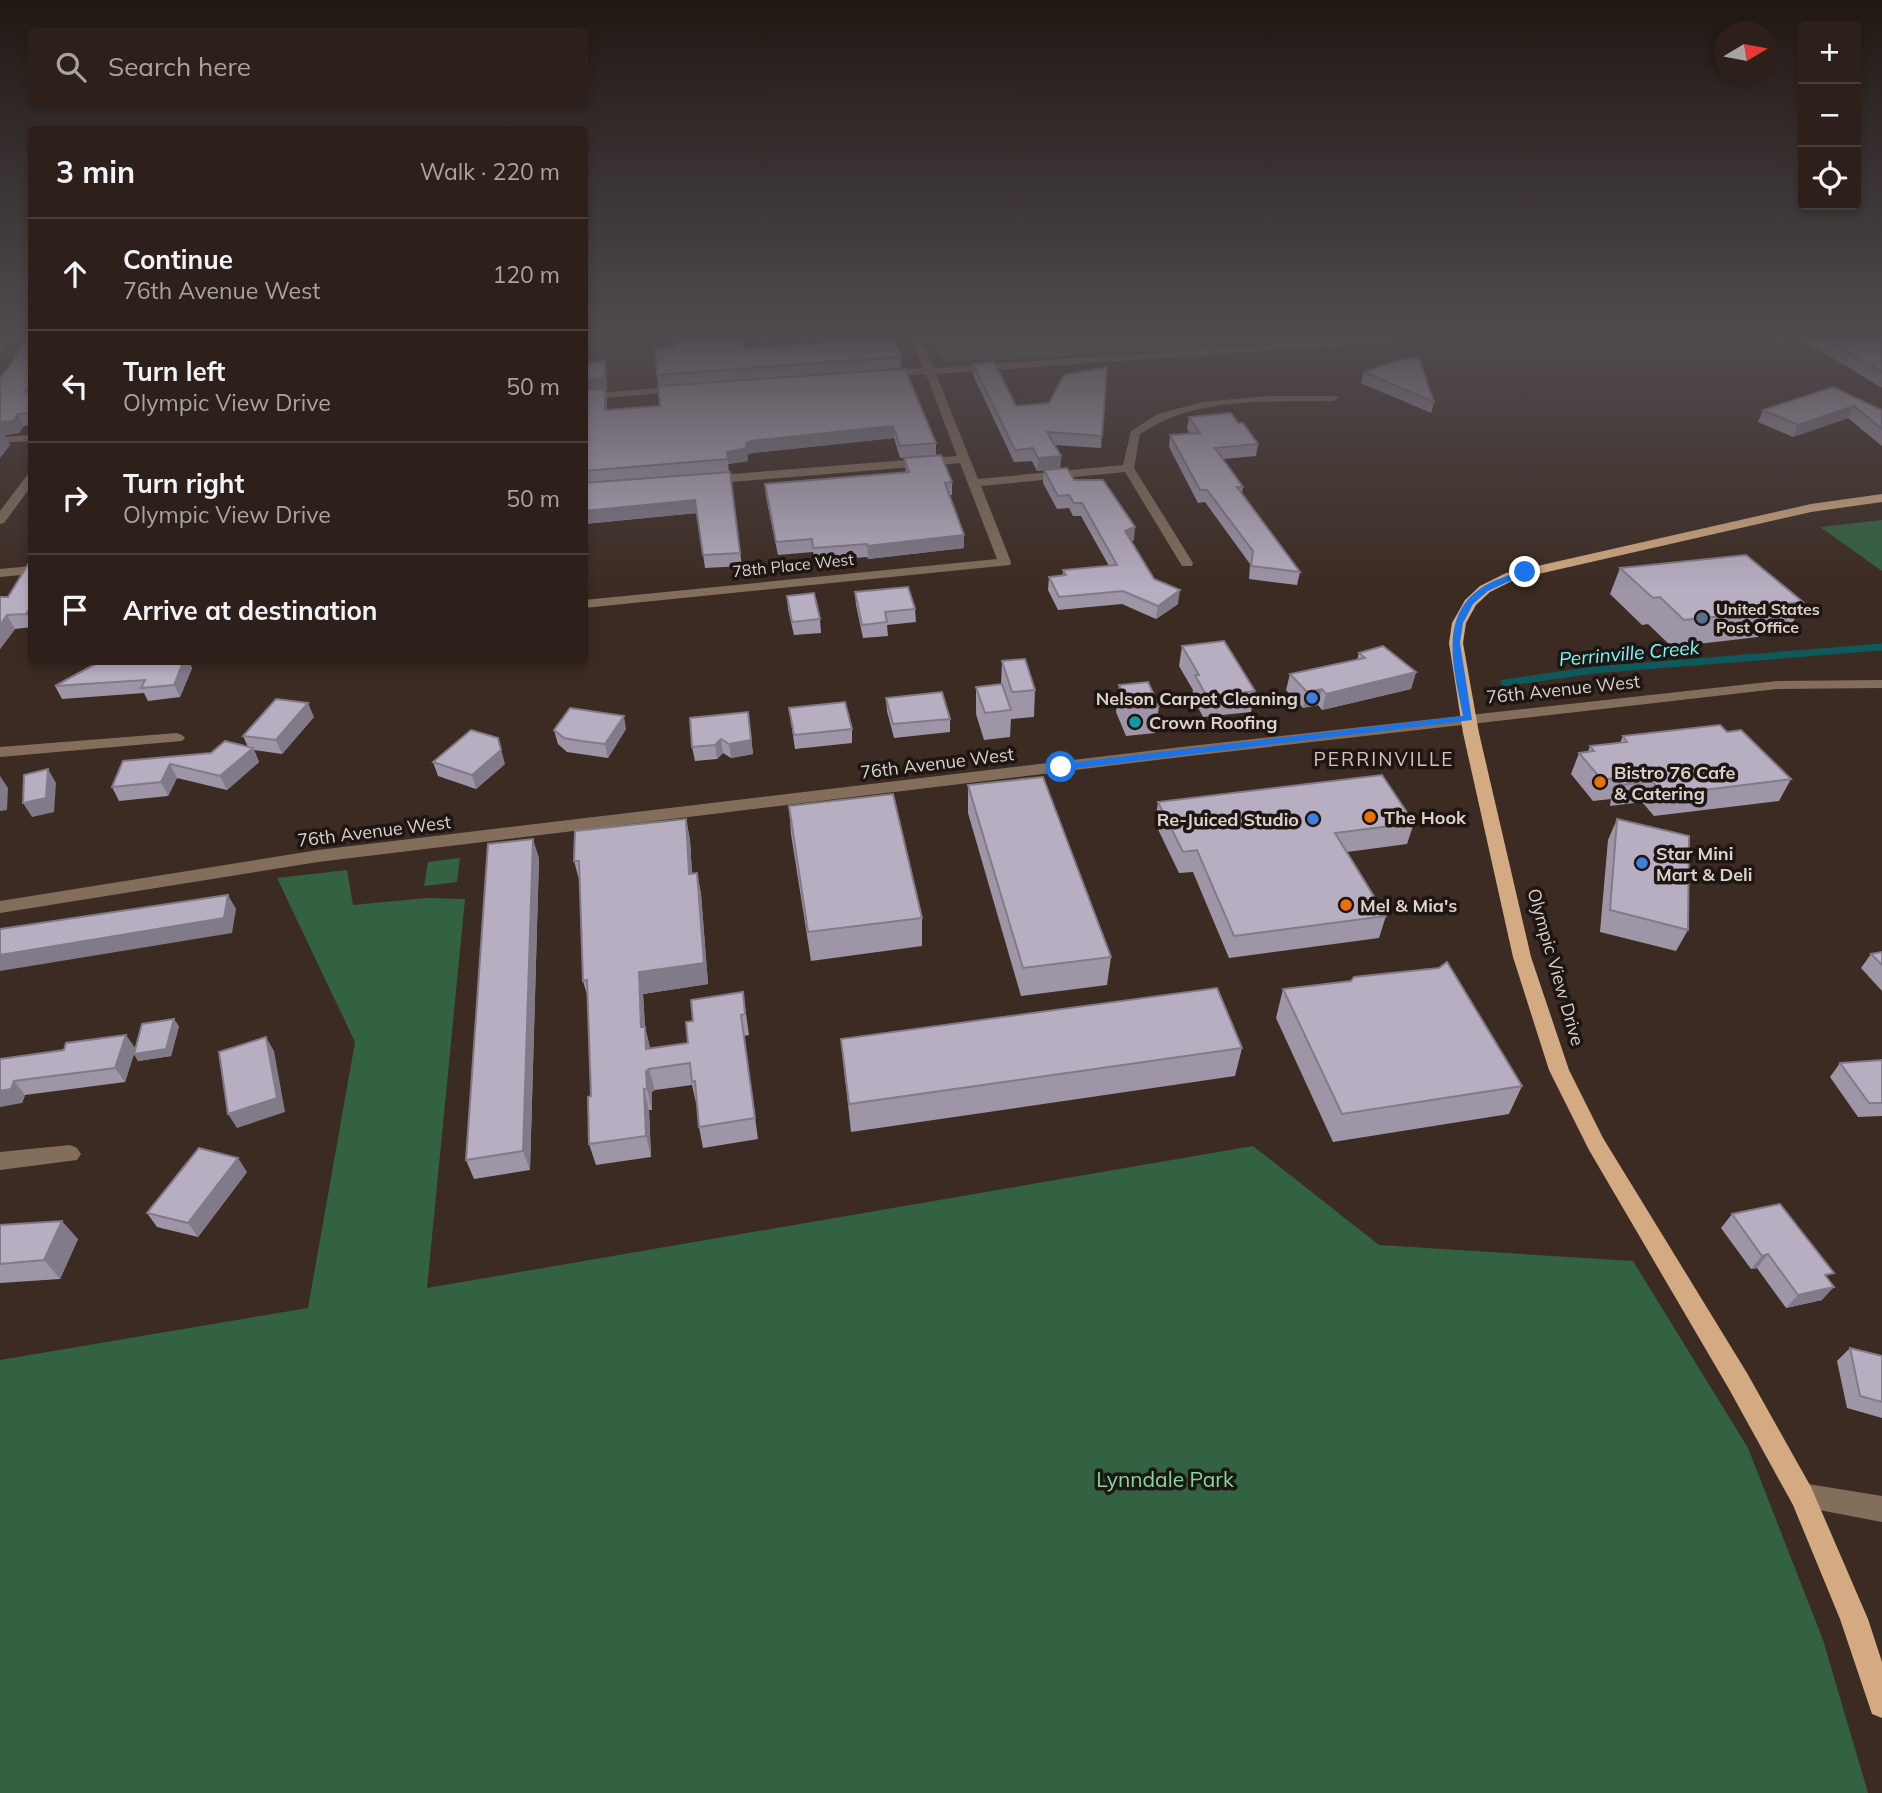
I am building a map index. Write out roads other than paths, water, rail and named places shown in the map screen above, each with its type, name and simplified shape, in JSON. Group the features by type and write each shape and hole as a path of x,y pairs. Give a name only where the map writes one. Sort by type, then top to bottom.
{"main road":[{"name":"Olympic View Drive","path":"1882,498 1811,508 1556,564 1493,584 1470,603 1463,613 1457,631 1458,667 1468,718 1522,957 1559,1070 1596,1144 1738,1381 1802,1496 1854,1619 1882,1704"}],"street":[{"path":"950,423 974,483 1128,468"},
{"path":"1150,423 1135,433 1128,468 1187,563"},
{"path":"0,440 28,438"},
{"path":"693,481 965,459"},
{"path":"0,520 28,481"},
{"name":"78th Place West","path":"588,604 1005,562 974,483"},
{"path":"0,573 28,570"},
{"name":"76th Avenue West","path":"0,907 318,856 1468,718 1777,685 1882,684"},
{"path":"0,752 177,738"},
{"path":"0,1161 70,1154"},
{"path":"1802,1496 1882,1509"}],"waterway":[{"name":"Perrinville Creek","path":"1504,683 1594,670 1882,647"}],"place":[{"name":"United States Post Office","path":"1702,618"},
{"name":"Nelson Carpet Cleaning","path":"1312,698"},
{"name":"Crown Roofing","path":"1135,722"},
{"name":"Bistro 76 Cafe & Catering","path":"1600,782"},
{"name":"The Hook","path":"1370,817"},
{"name":"Re-Juiced Studio","path":"1313,819"},
{"name":"Star Mini Mart & Deli","path":"1642,863"},
{"name":"Mel & Mia's","path":"1346,905"}],"district":[{"name":"PERRINVILLE","path":"1384,759"}],"park label":[{"name":"Lynndale Park","path":"1165,1479"}]}
